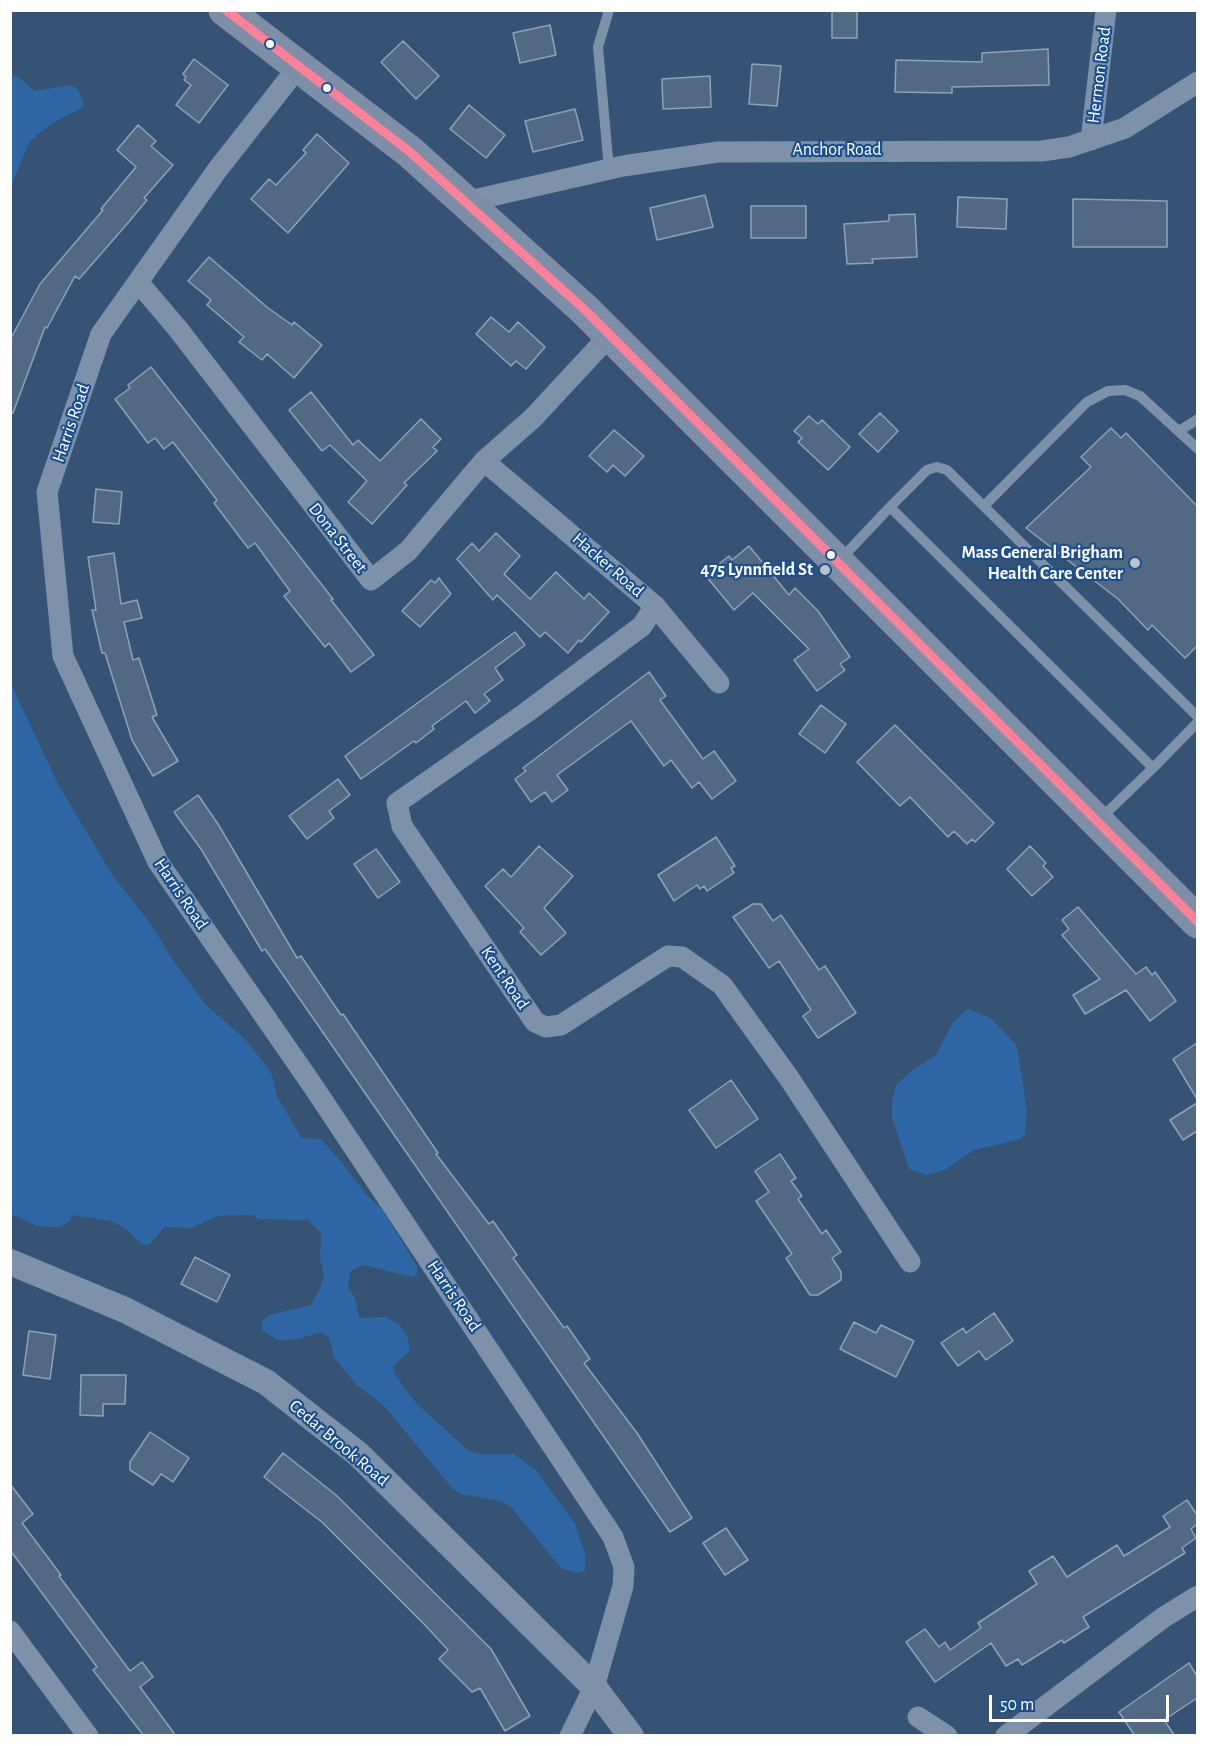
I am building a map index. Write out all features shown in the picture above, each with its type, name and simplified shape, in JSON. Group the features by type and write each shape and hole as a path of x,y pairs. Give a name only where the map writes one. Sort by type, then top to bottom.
{"main road":[{"path":"225,10 410,152 610,335 1197,922"}],"street":[{"name":"Hermon Road","path":"1091,140 1106,10"},
{"name":"Harris Road","path":"299,66 218,169 101,334 47,492 63,656 158,862 320,1096 613,1537 624,1567 623,1586 594,1687 570,1736"},
{"name":"Anchor Road","path":"465,202 609,169 718,152 1042,151 1091,140 1125,128 1197,82"},
{"name":"Dona Street","path":"138,282 178,329 371,580 408,551 484,461 533,418 610,335"},
{"name":"Hacker Road","path":"484,461 655,606 719,683"},
{"name":"Kent Road","path":"655,606 642,626 527,712 397,802 402,826 534,1022 546,1027 561,1025 668,956 682,957 722,985 789,1078 910,1262"},
{"name":"Cedar Brook Road","path":"10,1262 125,1310 266,1382 358,1454 594,1687 631,1736"},
{"path":"1006,1736 1164,1617 1197,1596"},
{"path":"10,1631 88,1736"},
{"path":"918,1716 947,1736"}],"lane":[{"path":"609,10 598,47 609,169"},
{"path":"984,506 1087,402 1100,393 1116,390 1133,392 1147,401 1197,449"},
{"path":"1179,431 1197,419"},
{"path":"838,563 924,472 937,467 950,472 1197,719 1153,768 1097,822"},
{"path":"890,507 1153,768"}],"shaded area":[{"path":"11,75 17,76 35,91 72,85 78,90 84,104 80,109 52,123 30,141 11,186"},
{"path":"10,682 59,786 113,876 150,923 173,960 206,1005 244,1038 264,1063 272,1075 277,1097 302,1138 321,1139 365,1193 382,1209 417,1266 417,1275 411,1277 364,1265 351,1271 349,1280 348,1288 355,1298 359,1318 387,1317 400,1325 408,1339 410,1351 393,1366 396,1376 416,1403 469,1451 479,1454 514,1454 536,1470 575,1524 585,1553 585,1571 578,1573 561,1568 510,1506 500,1501 460,1494 452,1488 385,1407 357,1385 334,1358 329,1337 322,1332 298,1339 277,1340 262,1330 262,1322 269,1315 311,1305 321,1286 324,1275 320,1259 321,1233 308,1220 258,1219 253,1215 218,1216 191,1228 165,1227 149,1245 141,1244 125,1228 110,1221 72,1215 70,1221 60,1227 37,1226 11,1214"},
{"path":"968,1009 991,1018 1017,1046 1027,1110 1025,1134 1021,1139 974,1150 945,1170 927,1175 909,1169 892,1118 892,1101 896,1085 910,1072 936,1055 953,1022"}],"building":[{"path":"832,10 857,10 857,38 832,38"},
{"path":"550,25 556,55 520,63 513,33"},
{"path":"403,41 439,76 416,99 381,62"},
{"path":"1048,49 1049,85 952,87 952,93 895,92 896,60 982,62 982,53"},
{"path":"194,59 228,85 199,123 176,105 191,85 184,80 186,77 183,74"},
{"path":"752,64 781,66 777,106 749,104"},
{"path":"710,76 711,107 663,109 662,79"},
{"path":"469,105 505,135 486,158 450,129"},
{"path":"575,109 583,140 533,152 525,121"},
{"path":"138,125 156,141 151,146 173,165 144,198 147,200 79,279 75,276 47,328 45,327 13,413 10,412 10,340 40,284 136,167 117,150"},
{"path":"317,134 349,163 288,233 251,199 269,179 276,185 306,153 303,150"},
{"path":"705,195 713,227 657,240 650,208"},
{"path":"958,197 1007,199 1006,229 957,227"},
{"path":"1073,199 1167,201 1167,247 1073,247"},
{"path":"751,206 806,206 806,238 751,238"},
{"path":"915,214 917,257 872,259 873,263 847,264 844,224 889,221 889,215"},
{"path":"209,257 268,308 292,325 294,322 322,345 294,378 267,354 262,360 239,342 244,337 207,305 211,300 188,281"},
{"path":"491,317 509,332 518,322 545,347 526,369 516,361 511,366 476,334"},
{"path":"151,367 333,599 331,600 374,655 351,672 329,643 325,647 284,596 290,591 255,543 248,548 214,503 217,500 173,442 164,449 155,438 148,443 115,399 130,388 128,385"},
{"path":"311,392 353,445 358,440 380,461 421,419 441,439 433,447 437,451 404,483 407,485 372,524 348,502 367,481 330,445 322,451 289,410"},
{"path":"880,413 898,431 878,452 859,434"},
{"path":"809,416 818,424 822,420 850,447 828,470 798,442 802,438 794,431"},
{"name":"Mass General Brigham Health Care Center","path":"1111,428 1121,438 1126,433 1197,506 1197,646 1185,658 1152,625 1148,630 1118,599 1026,528 1091,467 1081,457"},
{"path":"614,430 644,456 625,476 613,465 607,472 589,456"},
{"path":"96,489 122,492 119,524 93,522"},
{"path":"496,533 520,556 504,574 530,599 556,572 584,599 589,593 609,612 568,653 545,632 540,637 497,595 493,600 457,559 472,543 479,551"},
{"path":"749,546 789,595 795,588 818,611 850,657 840,664 845,670 817,691 794,660 809,649 753,593 734,610 705,575 729,556 732,560"},
{"path":"114,553 121,604 137,600 142,618 124,622 133,660 139,658 157,715 152,717 178,761 153,776 132,740 105,653 102,653 92,610 96,610 88,557"},
{"path":"439,578 451,594 420,627 402,611 431,580 435,583"},
{"path":"515,632 525,645 495,668 503,680 484,694 490,701 475,713 466,701 432,726 434,729 416,743 414,741 361,779 345,756"},
{"path":"649,672 666,696 660,700 703,759 714,751 736,781 712,799 699,782 692,788 671,760 664,766 631,721 557,775 568,790 552,802 545,792 531,802 515,779 526,771 523,768"},
{"path":"821,705 846,724 825,753 799,734"},
{"path":"895,725 994,823 975,842 972,839 967,844 954,831 948,837 910,797 900,806 857,762"},
{"path":"338,779 350,795 329,811 334,818 307,839 289,816"},
{"path":"198,795 218,824 297,958 301,956 341,1015 343,1014 438,1153 436,1154 489,1224 493,1221 517,1255 513,1258 564,1328 567,1326 590,1359 584,1363 637,1433 692,1518 670,1532 265,949 262,951 201,849 174,812"},
{"path":"716,837 735,866 731,868 734,873 707,891 704,886 700,889 697,885 674,901 658,875"},
{"path":"539,846 573,876 544,908 566,933 541,955 520,932 524,928 485,886 503,869 511,877"},
{"path":"1030,846 1046,863 1043,866 1053,877 1032,896 1007,869"},
{"path":"376,849 400,882 378,898 354,864"},
{"path":"753,904 761,904 773,921 781,915 819,970 825,966 856,1013 818,1038 803,1016 811,1010 779,961 769,968 733,917"},
{"path":"1078,907 1136,974 1146,967 1152,975 1155,972 1176,1001 1150,1021 1126,990 1085,1014 1073,995 1100,979 1062,935 1069,929 1062,920"},
{"path":"1197,1043 1197,1099 1173,1059"},
{"path":"731,1080 758,1119 716,1148 689,1110"},
{"path":"1197,1103 1197,1131 1183,1140 1170,1120"},
{"path":"780,1154 796,1178 791,1181 802,1196 798,1199 822,1234 826,1230 841,1252 832,1258 841,1272 841,1280 818,1295 810,1295 786,1258 792,1254 756,1201 769,1192 755,1171"},
{"path":"195,1257 230,1275 217,1302 181,1284"},
{"path":"994,1313 1013,1341 986,1360 979,1351 958,1366 941,1343 963,1328 966,1333"},
{"path":"854,1322 876,1333 881,1325 914,1341 896,1377 840,1349"},
{"path":"29,1331 56,1335 50,1379 23,1375"},
{"path":"81,1375 126,1375 125,1404 103,1404 103,1416 80,1415"},
{"path":"150,1432 189,1458 173,1482 161,1474 153,1485 130,1470 130,1462"},
{"path":"283,1453 336,1495 491,1649 530,1716 505,1731 480,1688 472,1692 439,1659 448,1650 424,1624 323,1523 264,1477"},
{"path":"10,1484 33,1514 22,1523 61,1575 59,1576 130,1671 142,1662 153,1677 140,1687 176,1736 144,1736 93,1670 97,1667 10,1550"},
{"path":"1187,1500 1197,1515 1197,1524 1191,1529 1196,1538 1182,1548 1185,1553 1083,1617 1089,1627 1064,1643 1062,1640 1022,1665 1018,1659 1006,1666 991,1643 935,1682 906,1642 925,1629 939,1647 945,1642 950,1650 981,1628 978,1623 1037,1584 1029,1571 1053,1556 1067,1577 1117,1545 1124,1556 1170,1527 1163,1516"},
{"path":"726,1528 748,1560 725,1575 703,1543"},
{"path":"1189,1663 1197,1676 1197,1698 1164,1720 1175,1736 1135,1736 1119,1712"}],"transit line":[{"path":"226,10 410,152 585,310 1198,922"}],"place":[{"name":"Mass General Brigham Health Care Center","path":"1135,563"},
{"name":"475 Lynnfield St","path":"825,570"}]}
